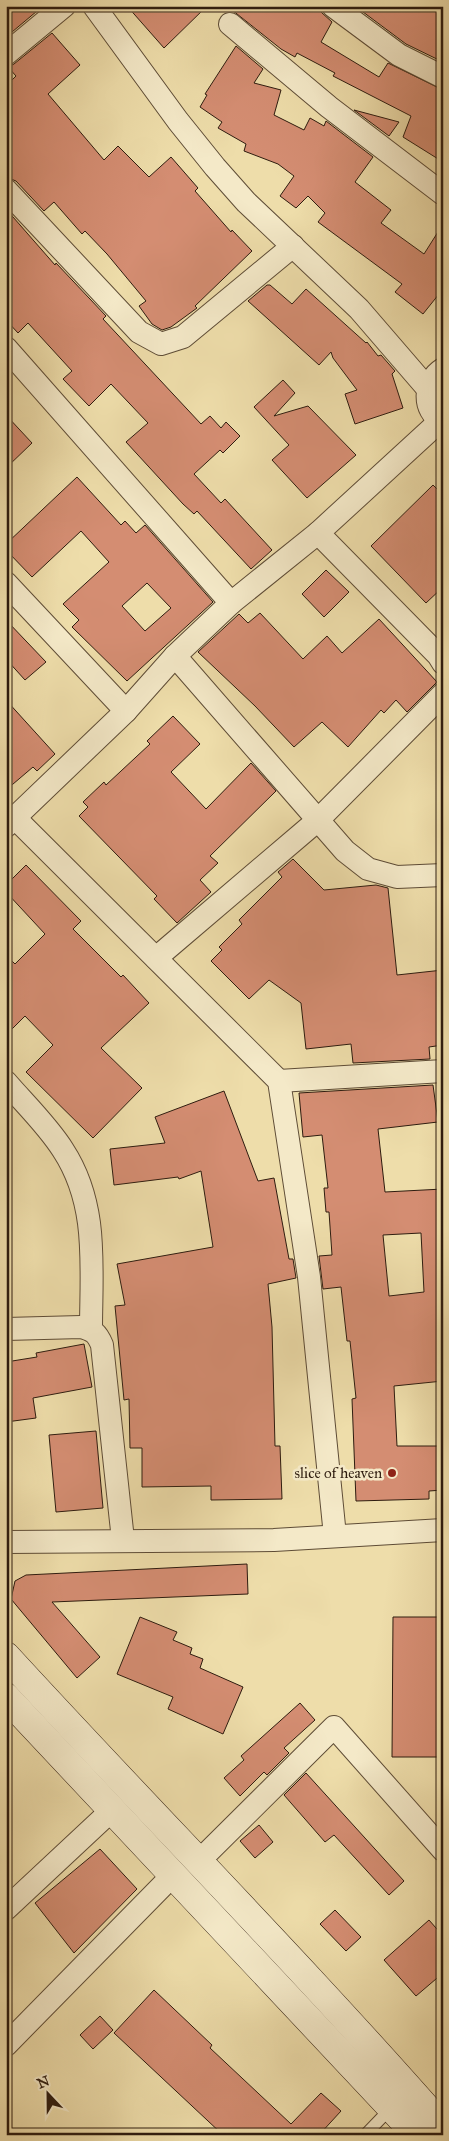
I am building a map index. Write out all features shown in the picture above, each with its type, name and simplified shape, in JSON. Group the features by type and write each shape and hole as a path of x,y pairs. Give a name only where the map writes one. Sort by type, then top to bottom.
{"main road":[{"path":"6,1656 380,2056 443,2127"},
{"path":"8,1703 173,1874 418,2135"}],"street":[{"path":"6,54 64,6"},
{"path":"94,6 178,122 215,167 246,202 359,309 428,389"},
{"path":"333,6 399,55 443,77"},
{"path":"230,24 329,107 443,194"},
{"path":"6,190 139,332 161,344 183,337 293,246"},
{"path":"6,348 231,603"},
{"path":"335,1536 309,1277 279,1081 156,958 11,822 126,711 175,656 231,603 318,533 441,422 428,405 428,389 432,378 443,368"},
{"path":"318,533 438,655 443,663"},
{"path":"9,590 126,711"},
{"path":"175,656 345,850 368,869 397,877 443,875"},
{"path":"156,958 318,820 443,694"},
{"path":"279,1081 443,1070"},
{"path":"6,1082 63,1149 84,1191 90,1217 91,1330"},
{"path":"6,1329 81,1327 91,1330 98,1335 102,1345 123,1540"},
{"path":"6,1542 274,1540 443,1530"},
{"path":"198,1862 334,1727 443,1850"},
{"path":"6,1909 112,1810"},
{"path":"6,2045 173,1874"}],"lane":[{"path":"365,2135 391,2108"}],"building":[{"path":"6,6 43,6 6,37"},
{"path":"127,6 207,6 164,48"},
{"path":"227,6 320,6 321,12 332,22 321,42 379,77 388,63 443,90 443,162 403,137 411,116 333,76 335,73 297,53 295,57 281,49"},
{"path":"355,6 443,6 443,62 406,44"},
{"path":"52,33 80,65 48,94 104,160 118,146 149,177 171,157 198,188 195,191 231,232 232,230 252,251 195,306 197,308 171,327 162,330 152,324 139,306 146,301 107,254 85,231 82,234 54,202 44,211 16,181 6,177 6,86 16,76 8,67"},
{"path":"236,46 263,69 254,83 281,90 274,115 304,130 310,118 324,126 326,121 373,157 355,182 391,210 381,223 424,254 443,224 443,289 423,314 395,292 402,284 318,222 325,213 308,196 296,208 280,196 294,176 278,164 244,151 246,144 218,128 222,122 200,107 207,95 205,94"},
{"path":"354,110 399,122 389,136"},
{"path":"6,209 55,265 56,263 106,316 103,319 201,424 210,416 221,428 226,422 240,436 223,453 220,450 194,474 221,503 225,499 272,550 251,569 197,511 194,514 183,504 126,442 148,423 111,384 89,406 63,379 72,371 28,323 18,333 6,320"},
{"path":"267,285 270,285 292,304 306,289 367,342 378,356 381,355 395,371 392,374 403,408 355,424 345,394 357,390 333,358 331,352 319,365 248,301"},
{"path":"283,380 295,393 274,416 308,406 356,455 307,498 272,460 289,445 254,407"},
{"path":"6,415 32,443 6,468"},
{"path":"77,477 121,525 125,521 136,533 145,525 213,602 127,681 72,627 79,620 63,604 109,562 81,531 32,577 6,550 6,544","holes":["147,583 171,608 145,631 122,606"]},
{"path":"433,485 443,495 443,587 426,603 371,546"},
{"path":"326,570 349,592 324,617 302,594"},
{"path":"260,613 303,659 327,636 342,653 379,619 437,682 407,712 396,700 384,713 381,710 348,747 322,722 294,747 255,706 198,652 239,614 248,623"},
{"path":"6,620 46,662 25,680 6,659"},
{"path":"6,700 55,754 37,771 33,767 6,790"},
{"path":"173,716 200,744 171,772 206,809 251,763 276,791 210,856 218,863 200,880 211,892 177,923 154,899 157,896 79,816 88,807 83,802 104,782 106,785 150,744 147,741"},
{"path":"293,859 324,890 376,885 388,888 397,975 443,970 443,1045 429,1047 430,1059 353,1063 351,1044 306,1049 301,1003 269,980 249,999 211,961 222,950 219,947 242,924 239,920 282,877 278,872"},
{"path":"26,865 81,921 73,929 121,977 123,975 149,1003 101,1048 142,1088 93,1138 26,1072 53,1045 25,1016 6,1035 6,955 15,964 45,934 6,892 6,885"},
{"path":"433,1085 438,1122 378,1129 385,1192 443,1189 443,1381 394,1386 397,1446 443,1446 443,1490 429,1491 429,1499 356,1501 352,1399 356,1398 350,1341 347,1341 341,1287 323,1289 319,1256 332,1255 329,1212 326,1212 324,1188 328,1188 322,1135 303,1137 299,1093","holes":["421,1233 424,1292 389,1296 383,1235"]},
{"path":"224,1091 258,1181 274,1178 289,1259 293,1259 296,1278 268,1284 272,1327 275,1446 280,1446 282,1499 211,1500 211,1486 142,1487 142,1448 130,1448 129,1399 124,1400 115,1306 125,1305 117,1264 213,1247 201,1171 179,1179 178,1177 114,1185 110,1149 165,1143 155,1117"},
{"path":"84,1344 92,1387 33,1398 36,1418 6,1422 6,1362 37,1357 36,1353"},
{"path":"96,1431 103,1508 56,1512 49,1435"},
{"path":"247,1564 248,1594 52,1602 100,1657 77,1678 11,1599 15,1581 26,1575"},
{"path":"140,1617 177,1632 173,1640 192,1648 190,1654 203,1659 200,1668 243,1687 223,1734 168,1709 173,1697 117,1674"},
{"path":"393,1617 443,1617 443,1757 392,1757"},
{"path":"300,1703 315,1720 284,1748 289,1753 267,1775 264,1772 240,1796 224,1778 244,1760 241,1756"},
{"path":"306,1773 404,1881 389,1895 334,1835 325,1842 284,1795"},
{"path":"259,1825 273,1842 255,1858 240,1841"},
{"path":"100,1849 137,1889 74,1953 35,1903"},
{"path":"335,1910 361,1937 346,1951 320,1924"},
{"path":"429,1920 443,1936 443,1973 416,1996 384,1960"},
{"path":"154,1990 212,2045 210,2048 291,2124 321,2093 341,2111 319,2135 223,2135 114,2033"},
{"path":"100,2016 113,2030 93,2049 80,2035"}],"place":[{"name":"slice of heaven","path":"392,1473"}]}
